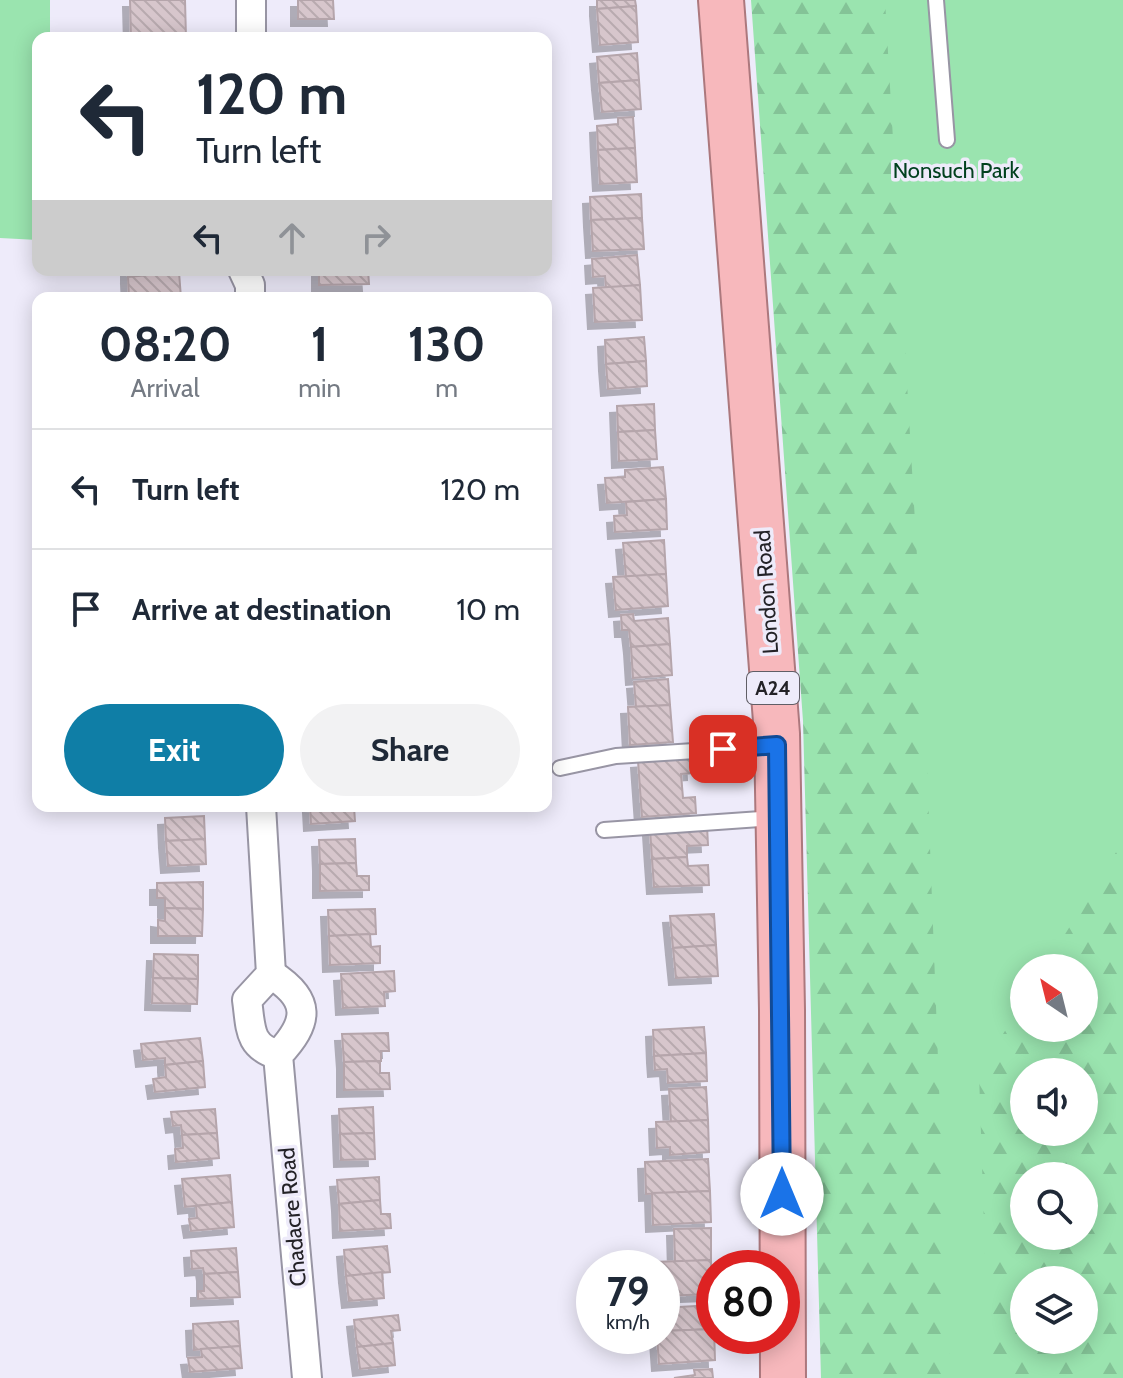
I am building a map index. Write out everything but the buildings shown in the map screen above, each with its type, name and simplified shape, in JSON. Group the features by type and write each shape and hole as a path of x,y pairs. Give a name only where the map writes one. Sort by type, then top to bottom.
{"highway":[{"name":"London Road","path":"721,0 777,745 782,1010 783,1378"}],"street":[{"path":"251,0 251,32"},
{"path":"261,812 271,974 247,1000 252,1037 266,1051 278,1055 293,1039 303,1020 299,997 289,985 271,974"},
{"name":"Chadacre Road","path":"278,1055 307,1378"}],"lane":[{"path":"936,0 947,140"},
{"path":"560,768 616,756 777,745"},
{"path":"604,830 778,818"}],"green space":[{"path":"0,0 50,0 50,32 32,32 32,240 0,238"},
{"path":"751,0 885,0 923,661 950,1378 821,1378 803,721"},
{"name":"Nonsuch Park","path":"783,0 1123,0 1123,1378 835,1378"},
{"path":"1123,841 1123,1378 989,1378 979,1073 1010,1023 1010,1042 1098,1042 1098,954 1053,954"}],"route":[{"path":"723,749 777,745 782,1194"}]}
